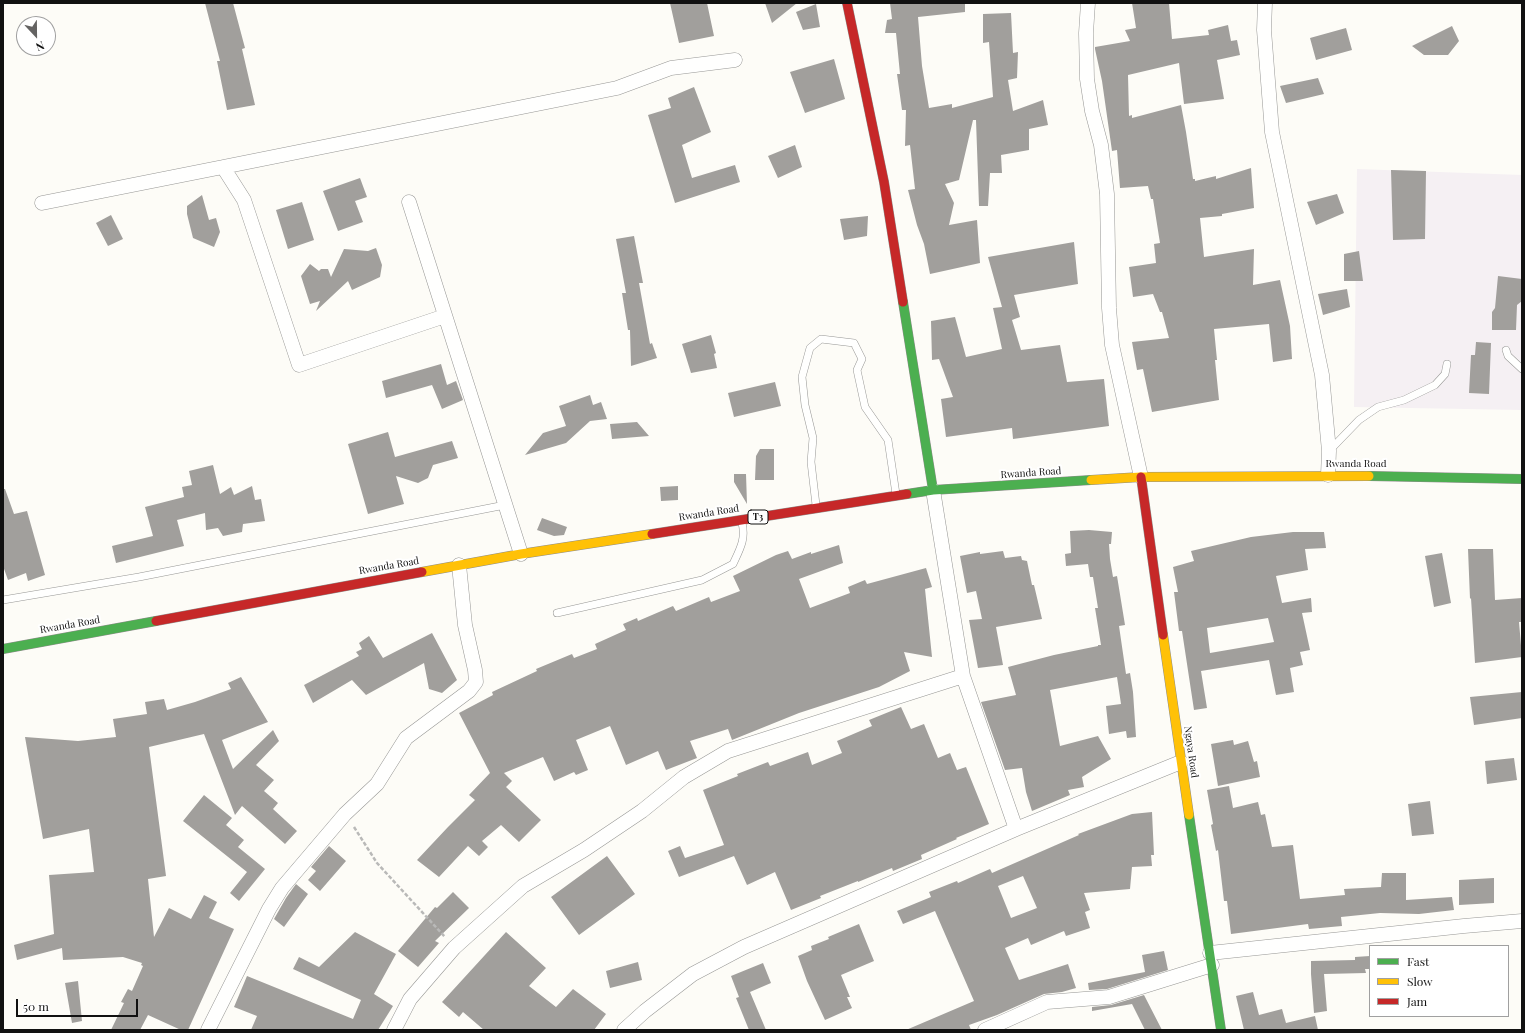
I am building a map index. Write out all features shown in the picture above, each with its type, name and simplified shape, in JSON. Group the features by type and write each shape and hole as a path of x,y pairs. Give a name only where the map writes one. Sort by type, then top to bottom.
{"main road":[{"path":"847,3 884,182 933,490"},
{"name":"Rwanda Road","path":"3,649 521,554 933,490 1141,477 1328,475 1522,479"},
{"name":"Ngaya Road","path":"1141,477 1181,762 1221,1030"}],"street":[{"path":"1088,3 1086,33 1087,79 1092,111 1101,145 1107,194 1109,308 1112,345 1141,477"},
{"path":"1265,3 1264,30 1272,132 1322,375 1329,451 1328,475"},
{"path":"42,203 617,88 671,68 735,60"},
{"path":"223,167 244,200 299,365 445,316"},
{"path":"409,202 521,554"},
{"path":"933,490 963,676 1016,829"},
{"path":"208,1030 269,909 282,888 345,814 377,784 406,738 468,691 476,682 475,670 465,625 459,565"},
{"path":"394,1030 410,999 454,948 523,886 584,850 642,811 684,777 728,751 963,676"},
{"path":"624,1030 645,1011 693,974 744,947 1016,829 1181,762"},
{"path":"985,1030 1047,1002 1109,997 1211,959 1464,926 1522,921"}],"lane":[{"path":"816,507 810,462 813,438 805,405 802,377 810,348 821,339 854,343 862,359 857,370 866,408 888,440 896,495"},
{"path":"1506,350 1508,356 1522,369"},
{"path":"1329,451 1359,420 1378,407 1404,400 1435,385 1445,374 1447,364"},
{"path":"3,600 139,577 505,505"},
{"path":"557,613 702,580 734,564 743,539 744,532 741,519"}],"path":[{"path":"345,814 377,863 454,948"}],"shaded area":[{"path":"1357,169 1522,175 1522,410 1354,407"}],"building":[{"path":"205,3 233,3 245,48 242,49 255,105 227,110 217,61 220,61"},
{"path":"670,3 707,3 714,36 679,43"},
{"path":"765,3 797,3 772,23"},
{"path":"890,3 965,3 965,12 918,17 922,66 929,108 952,104 952,108 993,97 989,42 983,43 983,14 1011,13 1013,53 1018,52 1017,78 1008,80 1013,111 1043,100 1048,125 1029,129 1029,150 1001,155 1002,173 990,173 988,206 979,206 976,120 973,120 959,180 945,184 954,203 949,225 977,220 980,263 930,274 924,244 917,225 908,190 915,189 910,145 905,146 906,110 902,110 897,74 900,74 896,33 885,33 887,20 892,19"},
{"path":"1132,3 1169,3 1172,39 1209,35 1208,30 1228,25 1231,41 1237,40 1240,55 1217,60 1224,99 1184,104 1179,63 1128,75 1129,116 1132,115 1132,118 1181,105 1193,179 1195,179 1195,181 1216,176 1216,179 1251,168 1254,208 1222,214 1222,216 1200,218 1204,257 1254,249 1253,285 1280,280 1290,326 1292,359 1273,362 1269,324 1214,329 1219,400 1152,412 1143,369 1137,370 1132,342 1169,338 1162,312 1160,312 1153,294 1133,297 1129,267 1156,263 1154,244 1160,243 1153,199 1151,199 1148,186 1120,188 1117,150 1112,151 1102,81 1095,49 1095,47 1130,41 1125,30 1136,28"},
{"path":"816,4 820,27 803,30 796,12"},
{"path":"1452,26 1459,41 1448,55 1424,55 1412,46"},
{"path":"1346,28 1352,50 1316,60 1310,38"},
{"path":"834,59 845,99 805,113 790,72"},
{"path":"1318,78 1324,94 1286,103 1280,86"},
{"path":"694,87 711,132 682,145 692,178 735,165 740,182 675,203 648,115 671,108 668,98"},
{"path":"795,145 802,167 778,178 768,156"},
{"path":"1391,170 1426,171 1425,239 1393,240"},
{"path":"360,178 367,197 355,201 363,222 338,231 323,191"},
{"path":"1337,194 1344,213 1316,225 1307,202"},
{"path":"202,195 209,220 216,218 220,232 214,247 193,238 187,214 187,206"},
{"path":"302,202 314,240 288,249 276,210"},
{"path":"111,215 123,239 108,246 96,223"},
{"path":"868,216 867,236 844,240 840,219"},
{"path":"634,236 643,283 639,283 650,344 652,343 657,358 631,366 630,330 628,330 622,293 626,293 616,239"},
{"path":"1074,242 1078,284 1014,295 1020,317 1012,320 1021,350 1060,345 1067,382 1104,379 1109,426 1013,439 1012,428 946,437 941,399 953,397 939,359 932,360 931,321 955,317 966,357 1002,349 993,308 1002,307 988,257"},
{"path":"376,248 382,265 380,277 352,290 348,281 316,311 320,301 310,304 301,276 310,264 319,271 321,269 328,269 331,277 344,249 368,251"},
{"path":"1359,251 1363,281 1344,281 1344,254"},
{"path":"1498,276 1522,279 1522,301 1517,305 1516,330 1492,330 1492,312 1495,308"},
{"path":"1347,289 1350,307 1323,315 1318,294"},
{"path":"711,335 716,353 714,354 717,368 691,373 682,344"},
{"path":"1476,342 1491,343 1489,394 1469,393 1471,355 1475,355"},
{"path":"441,364 447,385 456,381 463,400 442,409 432,385 386,398 382,381"},
{"path":"775,382 781,406 734,417 728,393"},
{"path":"590,395 593,405 601,402 607,419 590,421 566,443 525,455 543,433 566,426 559,406"},
{"path":"637,422 649,436 612,439 610,424"},
{"path":"388,432 395,457 452,441 458,458 433,465 428,478 418,483 396,476 404,504 368,514 348,444"},
{"path":"760,449 774,449 774,480 755,480 756,456"},
{"path":"213,465 220,494 231,487 234,495 252,486 255,500 261,499 265,521 243,524 242,532 223,536 218,528 206,530 205,513 177,520 184,546 116,563 112,546 153,536 145,507 184,497 182,487 192,485 189,471"},
{"path":"734,474 746,474 747,504 734,482"},
{"path":"678,486 678,500 661,501 660,487"},
{"path":"3,489 5,489 14,514 27,511 45,575 28,581 26,573 8,580 3,566"},
{"path":"542,518 567,527 564,535 554,536 537,530"},
{"path":"1089,530 1112,532 1111,544 1109,544 1110,559 1113,577 1117,576 1125,625 1119,626 1126,674 1130,673 1133,692 1136,737 1127,738 1126,731 1109,734 1106,706 1121,704 1117,677 1050,690 1060,746 1098,736 1111,759 1082,777 1084,787 1068,790 1070,795 1032,811 1026,792 1022,768 1005,770 981,702 1016,695 1008,667 1101,645 1095,608 1098,608 1093,577 1090,577 1088,564 1066,566 1065,554 1071,553 1070,531"},
{"path":"1293,532 1324,532 1326,548 1305,549 1308,570 1276,576 1282,603 1311,598 1312,612 1302,613 1310,650 1300,652 1303,665 1290,668 1294,692 1276,695 1269,660 1201,671 1207,708 1194,710 1182,631 1179,631 1174,592 1178,592 1173,567 1194,561 1191,551 1251,537","holes":["1268,618 1274,642 1210,653 1207,628"]},
{"path":"839,545 843,563 799,579 810,608 850,593 848,587 865,580 867,584 926,568 932,587 925,589 932,657 904,652 910,671 879,687 799,713 732,740 728,729 690,741 697,758 666,770 658,751 626,765 610,726 576,740 588,770 576,775 574,772 554,781 543,757 504,773 512,781 506,787 541,820 519,842 501,825 482,841 488,847 479,856 468,846 439,877 417,860 475,800 469,795 490,773 459,713 493,695 492,692 537,671 536,669 572,654 574,658 597,649 595,644 626,630 623,624 637,618 638,621 673,606 676,611 709,597 711,602 740,591 733,576 776,555 788,551 792,559 811,552 811,554"},
{"path":"1468,549 1493,549 1495,600 1522,598 1522,622 1519,622 1522,657 1475,663"},
{"path":"1003,551 1005,558 1021,556 1022,560 1027,561 1042,619 996,627 1003,665 978,668 969,620 982,619 976,591 967,593 960,556 980,552 980,554"},
{"path":"1442,553 1451,603 1434,607 1425,556"},
{"path":"432,633 457,680 442,693 429,689 424,663 366,695 352,680 313,703 304,685 359,656 356,652 362,649 359,643 369,636 383,658"},
{"path":"241,677 268,722 222,740 233,769 273,730 279,741 256,765 274,780 264,791 278,803 273,809 297,831 285,844 242,806 235,815 204,734 149,747 166,876 148,879 154,937 169,908 191,919 204,895 217,902 209,918 234,929 188,1030 181,1030 148,1015 140,1030 111,1030 124,1003 121,1002 128,989 132,991 143,966 141,965 142,963 123,957 63,960 62,948 17,960 14,945 54,934 49,875 94,872 89,829 43,839 25,737 78,741 116,737 113,719 147,714 145,702 164,699 167,710 231,689 228,683"},
{"path":"1522,692 1522,718 1474,725 1470,697"},
{"path":"901,707 911,729 924,724 938,758 950,753 957,770 966,767 989,824 921,855 922,859 893,871 892,868 858,881 820,896 821,898 791,910 775,872 747,885 734,856 679,877 668,851 680,846 685,858 724,845 703,790 738,776 737,774 768,762 770,766 808,752 812,765 842,753 837,741 872,726 869,720"},
{"path":"1233,740 1234,745 1248,741 1254,762 1257,761 1260,777 1218,786 1211,744"},
{"path":"1514,758 1517,780 1487,784 1485,761"},
{"path":"1229,786 1233,808 1258,802 1261,815 1265,814 1272,847 1293,845 1300,899 1345,895 1344,889 1381,887 1382,873 1406,873 1406,900 1452,897 1454,910 1419,914 1380,913 1341,917 1342,926 1309,929 1308,924 1231,934 1227,901 1224,901 1218,850 1216,851 1211,825 1213,824 1207,790"},
{"path":"204,795 232,818 226,825 244,840 238,847 265,869 239,901 230,893 247,872 183,821"},
{"path":"1430,801 1434,834 1412,836 1408,804"},
{"path":"1152,812 1154,855 1151,855 1152,866 1132,867 1130,889 1084,893 1090,910 1085,912 1090,928 1066,936 1064,931 1031,945 1028,938 1005,948 1019,980 1068,964 1076,988 1062,992 1044,994 997,1015 969,1025 971,1030 906,1030 974,1001 935,911 903,924 897,911 931,897 929,892 957,881 958,883 990,869 992,873 1079,835 1078,834 1132,814","holes":["1023,876 1037,908 1011,918 998,886"]},
{"path":"329,846 346,861 320,891 308,880 316,871 311,867"},
{"path":"607,856 635,894 579,935 551,897"},
{"path":"1494,878 1494,903 1459,905 1459,880"},
{"path":"296,884 308,894 284,927 274,919"},
{"path":"453,892 469,908 435,941 439,943 418,967 398,951 435,907 437,908"},
{"path":"859,924 874,961 841,975 850,997 847,997 852,1008 825,1020 807,981 798,956 812,950 811,946 829,939 828,937"},
{"path":"355,932 396,954 374,994 393,1006 378,1030 251,1030 257,1016 234,1007 247,976 353,1019 361,1000 293,969 299,957 319,967"},
{"path":"506,932 546,968 529,986 556,1007 573,989 606,1014 594,1030 484,1030 463,1012 459,1017 442,1002"},
{"path":"1164,951 1168,970 1107,989 1089,990 1088,983 1145,972 1142,955"},
{"path":"1369,956 1369,969 1365,969 1366,973 1324,974 1327,1011 1314,1013 1311,961 1355,960 1355,957"},
{"path":"638,962 642,980 610,988 606,971"},
{"path":"763,963 771,983 750,992 766,1030 749,1030 736,998 739,997 731,976"},
{"path":"78,981 82,1021 72,1023 65,983"},
{"path":"1253,992 1259,1015 1282,1009 1286,1023 1315,1016 1318,1030 1244,1030 1236,996"},
{"path":"1144,995 1162,1030 1145,1030 1132,1004 1092,1011 1092,1007 1111,1005"}],"traffic: fast":[{"path":"903,302 933,490"},
{"path":"1369,476 1522,479"},
{"path":"907,494 933,490 1091,480"},
{"path":"3,649 156,621"},
{"path":"1189,815 1221,1030"}],"traffic: slow":[{"path":"1091,480 1141,477 1369,476"},
{"path":"422,572 521,554 652,534"},
{"path":"1163,635 1189,815"}],"traffic: jam":[{"path":"847,3 884,182 903,302"},
{"path":"1141,477 1163,635"},
{"path":"652,534 907,494"},
{"path":"156,621 422,572"}]}
